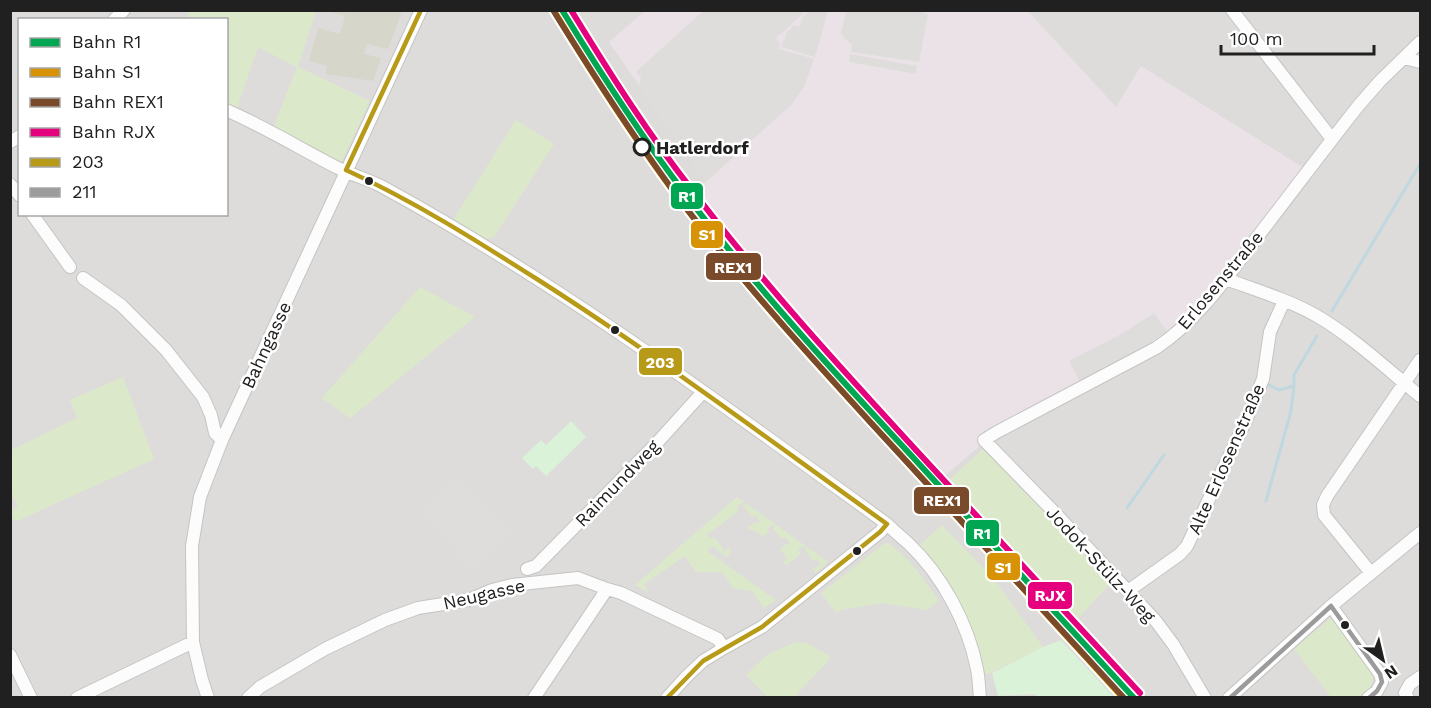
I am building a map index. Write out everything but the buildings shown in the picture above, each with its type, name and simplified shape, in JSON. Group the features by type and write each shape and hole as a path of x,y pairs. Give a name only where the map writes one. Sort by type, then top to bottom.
{"street":[{"name":"Bahngasse","path":"208,698 197,664 193,642 192,546 200,497 222,440 421,10"},
{"path":"1232,10 1332,139"},
{"name":"Erlosenstraße","path":"984,440 1136,359 1167,341 1185,325 1226,279 1332,139 1380,81 1420,42"},
{"path":"1404,58 1420,63"},
{"path":"228,111 341,170 346,170 381,186 490,249 602,321 887,524 922,559 948,596 961,621 972,651 980,698"},
{"path":"33,216 70,267"},
{"path":"82,278 122,305 166,350 202,397 211,415 215,433 222,440"},
{"path":"1226,279 1284,301 1318,317 1420,396"},
{"name":"Alte Erlosenstraße","path":"1128,591 1180,554 1187,546 1263,379 1270,332 1284,301"},
{"path":"1371,573 1324,515 1323,505 1420,360"},
{"name":"Raimundweg","path":"527,569 536,566 655,445 703,392"},
{"name":"Jodok-Stülz-Weg","path":"984,440 1155,620 1173,644 1205,698"},
{"path":"667,698 695,669 724,648 762,627 887,524"},
{"path":"1229,698 1331,606 1420,533"},
{"name":"Neugasse","path":"248,698 260,687 325,649 385,620 418,608 469,600 492,590 512,585 557,579 578,578 621,593 718,639 724,648"},
{"path":"534,698 607,590"},
{"path":"1331,606 1380,674 1382,682 1377,691 1368,698"},
{"path":"77,698 193,642"},
{"path":"10,655 31,698"},
{"path":"1408,698 1405,693 1410,684 1420,677"}],"shaded area":[{"path":"704,10 806,11 776,38 780,44 779,49 814,59 804,87 792,104 706,182 639,85 641,77 636,72"},
{"path":"911,10 928,14 919,62 851,52 852,45 841,34 846,11"},
{"path":"10,11 1420,11 1420,697 11,697"},
{"path":"328,11 402,11 388,49 367,44 364,54 381,58 373,81 326,74 327,66 309,61 318,28 340,34 345,16"},
{"path":"645,11 1028,11 1116,107 1141,66 1304,168 1202,298 1161,339 1009,421 942,478 815,345 766,288 693,193 706,182 609,42"},
{"path":"809,11 828,11 815,57 781,47 788,30 790,31 792,25 799,27 802,18"},
{"path":"850,54 917,66 916,74 849,62"},
{"path":"1154,313 1167,331 1146,346 1080,382 1069,361 1125,332"},
{"path":"457,479 512,535 472,574 454,555 457,552 439,534 441,531 423,513"}],"green space":[{"path":"187,11 316,11 298,67 370,101 340,165 273,128 297,67 258,47 236,111 228,107 228,18 190,18"},
{"path":"516,120 554,144 494,237 485,239 454,219"},
{"path":"420,287 475,317 350,418 322,398"},
{"path":"123,377 154,459 17,521 11,517 11,510 18,507 11,493 11,450 77,418 70,400"},
{"path":"571,421 586,437 546,476 536,466 533,469 522,458 541,440 546,445"},
{"path":"983,449 1112,582 1075,621 946,483"},
{"path":"737,497 828,562 816,573 812,569 821,564 817,559 814,561 804,546 798,550 801,554 786,565 783,562 787,558 780,549 790,543 785,537 782,539 773,528 775,527 773,524 763,537 747,528 760,521 755,515 752,517 743,502 737,507 739,510 706,534 711,539 714,537 723,548 723,552 729,548 732,551 726,557 712,546 707,551 776,600 764,608 752,591 733,588 722,572 696,572 685,556 644,584 649,593 635,585"},
{"path":"942,525 997,583 1043,647 986,675 960,602 943,574 919,546"},
{"path":"886,542 909,561 939,601 927,610 882,603 841,610 836,613 821,593"},
{"path":"1331,618 1374,676 1369,690 1359,697 1331,697 1294,649"},
{"path":"1061,640 1114,697 1037,697 1035,694 998,696 992,673"},
{"path":"796,642 807,643 828,655 830,659 794,697 768,697 746,675 768,654"}],"waterway":[{"path":"1332,311 1420,164"},
{"path":"1266,501 1291,411 1294,375 1317,336"},
{"path":"1267,384 1279,390 1294,386"},
{"path":"1127,508 1164,455"}],"rail line":[{"name":"REX1","path":"553,10 656,167 736,270 848,398 1124,698"},
{"name":"R1","path":"562,10 653,150 739,262 851,390 1134,698"},
{"name":"RJX","path":"571,10 660,147 746,258 858,386 1140,693"},
{"name":"S1","path":"556,14 600,85 647,154 731,265 814,360 1123,698"}],"transit line":[{"name":"203","path":"346,170 421,10"},
{"name":"203","path":"346,170 445,222 584,310 887,524"},
{"name":"203","path":"667,698 703,661 762,627 887,524"},
{"name":"211","path":"1331,606 1380,674 1382,682 1369,698"},
{"name":"211","path":"1230,698 1331,606"}],"place":[{"name":"Hatlerdorf","path":"642,147"}]}
